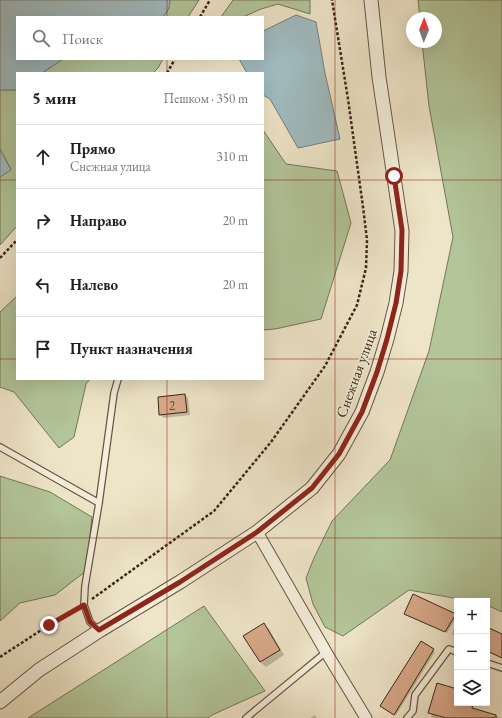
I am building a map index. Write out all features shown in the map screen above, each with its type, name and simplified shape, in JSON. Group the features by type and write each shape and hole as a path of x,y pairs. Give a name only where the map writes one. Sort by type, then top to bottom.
{"street":[{"name":"Снежная улица","path":"0,702 39,670 99,630 180,582 257,532 312,488 339,454 362,412 377,372 396,303 401,271 402,230 379,77 371,0"},
{"path":"257,532 366,718"}],"lane":[{"path":"99,630 90,622 84,605 85,586 99,503 114,393 118,380"},
{"path":"0,447 99,503"},
{"path":"407,718 413,711 415,695 449,649 454,651"},
{"path":"246,718 326,652"},
{"path":"490,664 502,668"}],"path":[{"path":"201,16 210,0"},
{"path":"0,657 49,625 84,605 214,510 270,442 325,366 356,305 366,268 367,240 364,207 332,0"},
{"path":"168,72 174,60"},
{"path":"0,258 16,241"}],"green space":[{"path":"170,0 199,0 189,16 164,16 169,8"},
{"path":"233,0 310,0 310,14 278,4 245,16 222,16"},
{"path":"418,0 502,0 502,612 490,606 490,598 454,598 409,590 343,636 325,627 313,604 306,578 332,521 390,460 429,351 453,237 429,106 423,48 442,48 442,12 419,12"},
{"path":"62,60 162,60 154,72 44,72"},
{"path":"0,90 15,90 16,227 0,245 0,177 11,169 0,149"},
{"path":"264,131 286,164 337,171 351,223 321,319 264,330"},
{"path":"16,297 16,380 89,380 86,384 74,437 59,448 14,392 0,387 0,312"},
{"path":"0,476 50,492 92,517 86,571 55,595 20,603 0,621"},
{"path":"204,606 265,691 208,718 28,718"}],"water":[{"path":"0,0 170,0 169,8 164,16 16,16 16,60 62,60 44,72 16,72 16,90 0,90"},
{"path":"296,15 316,22 325,73 340,139 298,148 270,99 264,96 264,72 246,72 240,60 264,60 264,31"},
{"path":"0,149 11,170 0,177"}],"building":[{"path":"185,394 187,412 159,415 158,397"},
{"path":"413,594 454,613 454,617 445,632 404,614"},
{"path":"264,623 280,650 260,662 243,636"},
{"path":"490,628 502,634 502,658 490,652"},
{"path":"421,641 434,649 394,715 380,706"},
{"path":"437,683 454,688 454,706 472,706 472,708 496,715 496,718 446,718 428,713"}],"route":[{"path":"49,625 84,605 90,622 99,630 180,582 257,532 312,488 339,454 362,412 377,372 396,303 401,271 402,230 394,176"}]}
